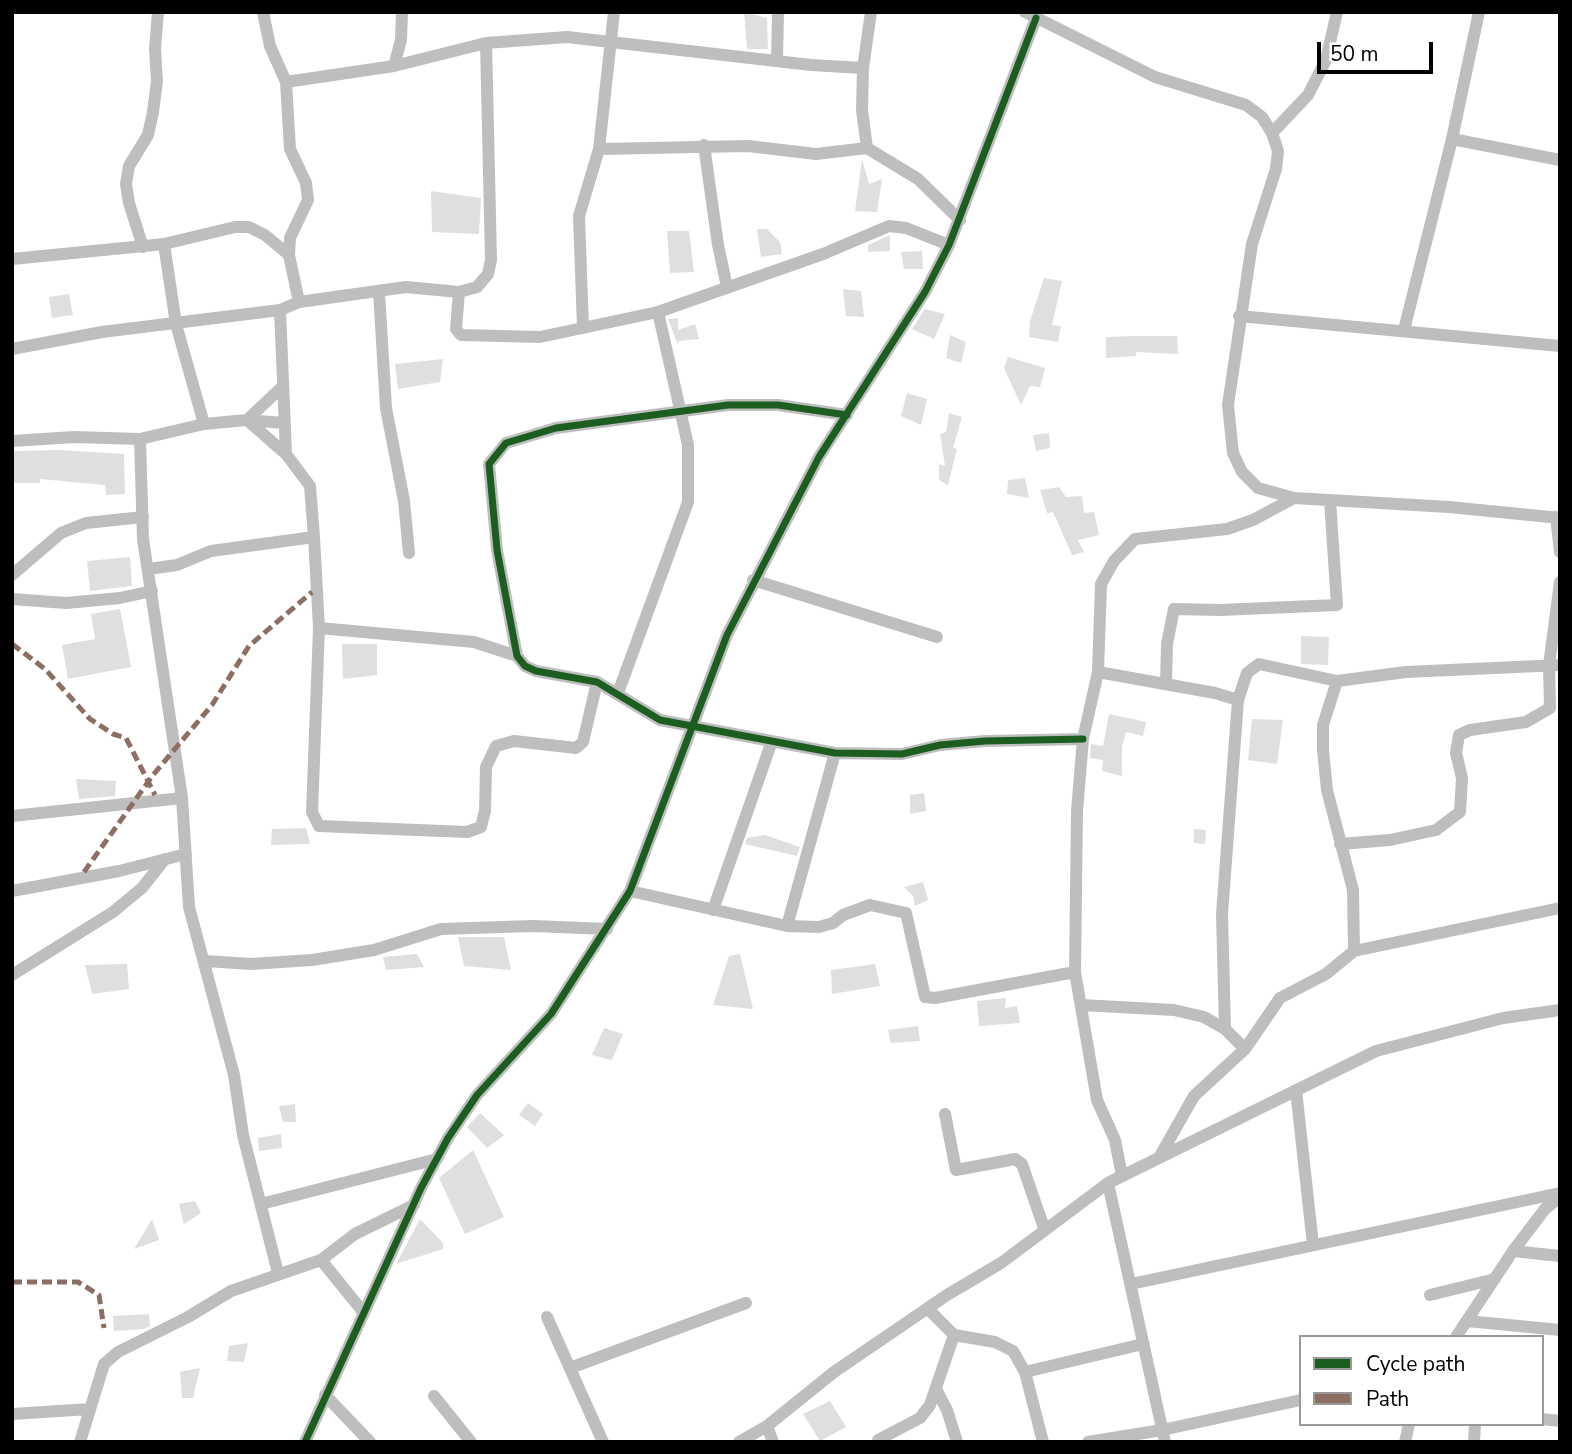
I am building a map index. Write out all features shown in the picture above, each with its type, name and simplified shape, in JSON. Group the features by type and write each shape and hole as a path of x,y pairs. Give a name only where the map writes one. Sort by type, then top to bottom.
{"street":[{"path":"143,247 126,184 129,166 148,135 153,112 157,81 155,50 158,12"},
{"path":"263,12 270,46 286,82 290,149 306,183 307,200 303,213 293,226 289,255 299,302"},
{"path":"394,66 401,40 402,12"},
{"path":"583,328 579,216 598,149 614,12"},
{"path":"778,12 778,60"},
{"path":"867,148 862,110 863,68 871,12"},
{"path":"1272,133 1308,95 1326,61 1337,12"},
{"path":"1404,330 1452,139 1479,12"},
{"path":"305,1442 437,1159 477,1095 551,1014 630,891 660,818 690,727 753,580 805,481 925,292 949,245 1031,15 1155,76 1246,105 1262,117 1272,133 1278,151 1276,169 1252,244 1228,405 1233,453 1242,472 1258,488 1294,498 1558,518 1560,552"},
{"path":"286,82 394,66 486,43 567,37 863,68"},
{"path":"12,349 102,332 280,310 299,302 413,288 459,292 477,287 488,274 491,260 486,43"},
{"path":"1452,139 1560,160"},
{"path":"704,145 727,287"},
{"path":"598,149 748,146 816,154 867,148 918,179 960,220"},
{"path":"459,292 456,329 461,335 540,337 658,312 823,254 889,226 906,228 949,245"},
{"path":"12,259 164,244 235,227 249,227 265,235 289,255"},
{"path":"164,244 176,324 204,424"},
{"path":"379,292 386,408 404,501 409,553"},
{"path":"280,310 286,454"},
{"path":"618,693 688,502 688,445 658,312"},
{"path":"1240,316 1560,346"},
{"path":"247,420 283,386"},
{"path":"847,415 778,405 680,411 556,428 506,443 489,464 497,550 517,656 525,666 536,671 597,682 660,720 835,752 902,754 940,745 985,741 1083,739"},
{"path":"247,420 286,454 310,486 320,628 312,812 319,826 467,832 481,827 485,811 486,767 496,746 514,741 576,748 583,742 597,682"},
{"path":"12,441 74,437 140,439 204,424 247,420 284,423"},
{"path":"140,439 143,517 182,798 189,907 206,961 278,1273"},
{"path":"1122,1176 1115,1140 1097,1100 1075,972 1077,811 1083,739 1098,672 1101,584 1114,561 1135,539 1227,528 1253,520 1294,498"},
{"path":"1166,684 1167,643 1174,609 1220,610 1336,605 1330,500"},
{"path":"12,575 61,533 86,523 143,517"},
{"path":"149,569 177,565 211,551 314,537"},
{"path":"753,580 937,637"},
{"path":"1340,844 1390,840 1436,830 1460,813 1462,778 1456,753 1459,735 1470,730 1526,722 1550,708 1560,582"},
{"path":"12,599 66,603 120,598 152,591"},
{"path":"320,628 474,642 517,656"},
{"path":"1224,1029 1222,914 1238,700 1248,673 1259,664 1337,681 1406,672 1554,665"},
{"path":"1098,672 1238,700"},
{"path":"1337,681 1323,725 1323,750 1327,790 1353,890 1354,951"},
{"path":"713,910 772,741"},
{"path":"788,926 835,752"},
{"path":"12,816 182,798"},
{"path":"12,891 186,854"},
{"path":"12,975 113,912 142,888 165,859"},
{"path":"630,891 788,926 833,923 843,915 870,905 906,913 925,997 935,998 1075,972"},
{"path":"1160,1156 1194,1096 1245,1049 1280,998 1326,974 1354,951 1560,908"},
{"path":"206,961 251,964 312,960 374,950 441,929 533,926 607,929"},
{"path":"1081,1005 1174,1010 1204,1017 1224,1029 1245,1049"},
{"path":"739,1442 767,1426 834,1372 1000,1264 1044,1228 1108,1183 1376,1051 1503,1018 1560,1010"},
{"path":"1296,1090 1313,1245"},
{"path":"945,1114 956,1170 1015,1159 1022,1164 1044,1228"},
{"path":"261,1204 437,1159"},
{"path":"1108,1183 1164,1436"},
{"path":"1131,1284 1560,1195"},
{"path":"1457,1335 1513,1251 1545,1209 1560,1195"},
{"path":"80,1442 104,1364 118,1352 188,1317 230,1291 321,1260 355,1234 414,1205"},
{"path":"1513,1251 1560,1256"},
{"path":"321,1260 364,1313"},
{"path":"1430,1295 1495,1279"},
{"path":"570,1368 746,1303"},
{"path":"928,1309 954,1335 995,1342 1013,1350 1025,1372 1043,1442"},
{"path":"547,1317 603,1442"},
{"path":"1467,1321 1560,1330"},
{"path":"878,1440 920,1418 930,1405 954,1335"},
{"path":"1025,1372 1143,1344"},
{"path":"936,1389 947,1409 957,1442"},
{"path":"325,1395 370,1442"},
{"path":"434,1396 471,1442"},
{"path":"1088,1442 1164,1436 1299,1401"},
{"path":"12,1414 90,1409"},
{"path":"767,1426 773,1442"}],"building":[{"path":"744,12 767,18 768,49 747,49"},
{"path":"862,159 869,184 882,179 877,212 855,211"},
{"path":"431,191 481,198 479,234 432,232"},
{"path":"757,229 767,229 780,242 782,254 761,257"},
{"path":"667,231 689,231 694,272 670,273"},
{"path":"890,235 890,251 868,252 868,245"},
{"path":"922,251 923,269 904,269 901,252"},
{"path":"1044,278 1062,281 1052,325 1061,326 1058,342 1029,337 1030,321"},
{"path":"843,289 861,291 864,317 846,316"},
{"path":"69,294 73,315 52,318 49,297"},
{"path":"925,309 945,314 934,339 912,329"},
{"path":"678,318 678,330 695,324 699,339 678,341 678,345 668,319"},
{"path":"950,335 966,342 961,363 946,358"},
{"path":"1177,336 1178,354 1136,352 1136,356 1106,358 1106,337"},
{"path":"1008,357 1045,368 1040,387 1030,386 1021,405 1004,368"},
{"path":"443,359 440,382 398,389 395,364"},
{"path":"907,393 927,399 921,425 901,416"},
{"path":"949,413 962,417 953,448 957,449 948,485 939,480 939,464 945,466 940,434 946,432"},
{"path":"1049,433 1050,448 1036,451 1033,435"},
{"path":"60,450 124,454 125,494 106,495 105,485 40,479 40,483 12,483 12,451"},
{"path":"1025,478 1029,498 1007,494 1008,480"},
{"path":"1059,487 1066,497 1082,496 1084,513 1094,512 1099,535 1078,540 1084,552 1072,555 1053,512 1047,513 1040,490"},
{"path":"130,557 132,586 90,591 87,561"},
{"path":"120,609 131,667 68,679 62,645 95,639 91,614"},
{"path":"1301,636 1329,637 1328,665 1301,664"},
{"path":"342,644 377,644 377,675 343,679"},
{"path":"1109,714 1146,722 1143,736 1126,732 1122,746 1122,776 1102,771 1103,760 1090,758 1091,744 1103,746"},
{"path":"1252,719 1283,720 1277,764 1248,760"},
{"path":"76,779 116,781 115,796 79,799"},
{"path":"924,793 926,811 910,814 910,795"},
{"path":"306,828 310,844 271,845 272,829"},
{"path":"1194,829 1206,830 1205,844 1194,843"},
{"path":"765,835 800,847 797,856 745,844 747,838"},
{"path":"923,882 928,900 915,906 913,896 904,887"},
{"path":"458,937 504,937 511,970 464,966"},
{"path":"417,954 424,967 386,970 383,957"},
{"path":"740,954 753,1009 713,1005 729,956"},
{"path":"127,964 129,989 92,994 85,965"},
{"path":"875,964 880,986 832,994 831,970"},
{"path":"1006,998 1005,1008 1017,1006 1020,1023 979,1026 977,1001"},
{"path":"918,1026 920,1041 891,1043 888,1030"},
{"path":"604,1028 623,1034 612,1060 592,1055"},
{"path":"528,1103 543,1114 535,1126 519,1115"},
{"path":"295,1104 296,1122 283,1122 279,1106"},
{"path":"480,1113 504,1135 487,1148 467,1127"},
{"path":"281,1134 282,1148 259,1151 258,1138"},
{"path":"473,1150 504,1217 465,1234 439,1178"},
{"path":"195,1201 201,1213 184,1224 179,1204"},
{"path":"152,1219 159,1240 134,1249"},
{"path":"420,1219 443,1243 443,1249 396,1264"},
{"path":"149,1314 150,1326 144,1329 114,1331 113,1316"},
{"path":"248,1343 244,1362 227,1361 229,1346"},
{"path":"200,1368 193,1398 182,1398 180,1372"},
{"path":"830,1401 846,1427 820,1441 803,1414"}],"marked path":[{"path":"84,872 153,775 212,705 249,646 312,592"},
{"path":"12,644 45,669 90,719 113,734 126,738 155,795"},
{"path":"12,1282 78,1282 99,1295 104,1328"}],"cycle path":[{"path":"305,1442 421,1188 448,1138 477,1095 551,1014 630,891 727,635 819,457 925,292 949,245 1036,18"},
{"path":"847,415 778,405 728,405 556,428 506,443 489,464 497,550 517,656 525,666 536,671 597,682 660,720 835,753 902,754 940,745 985,741 1083,739"}]}
